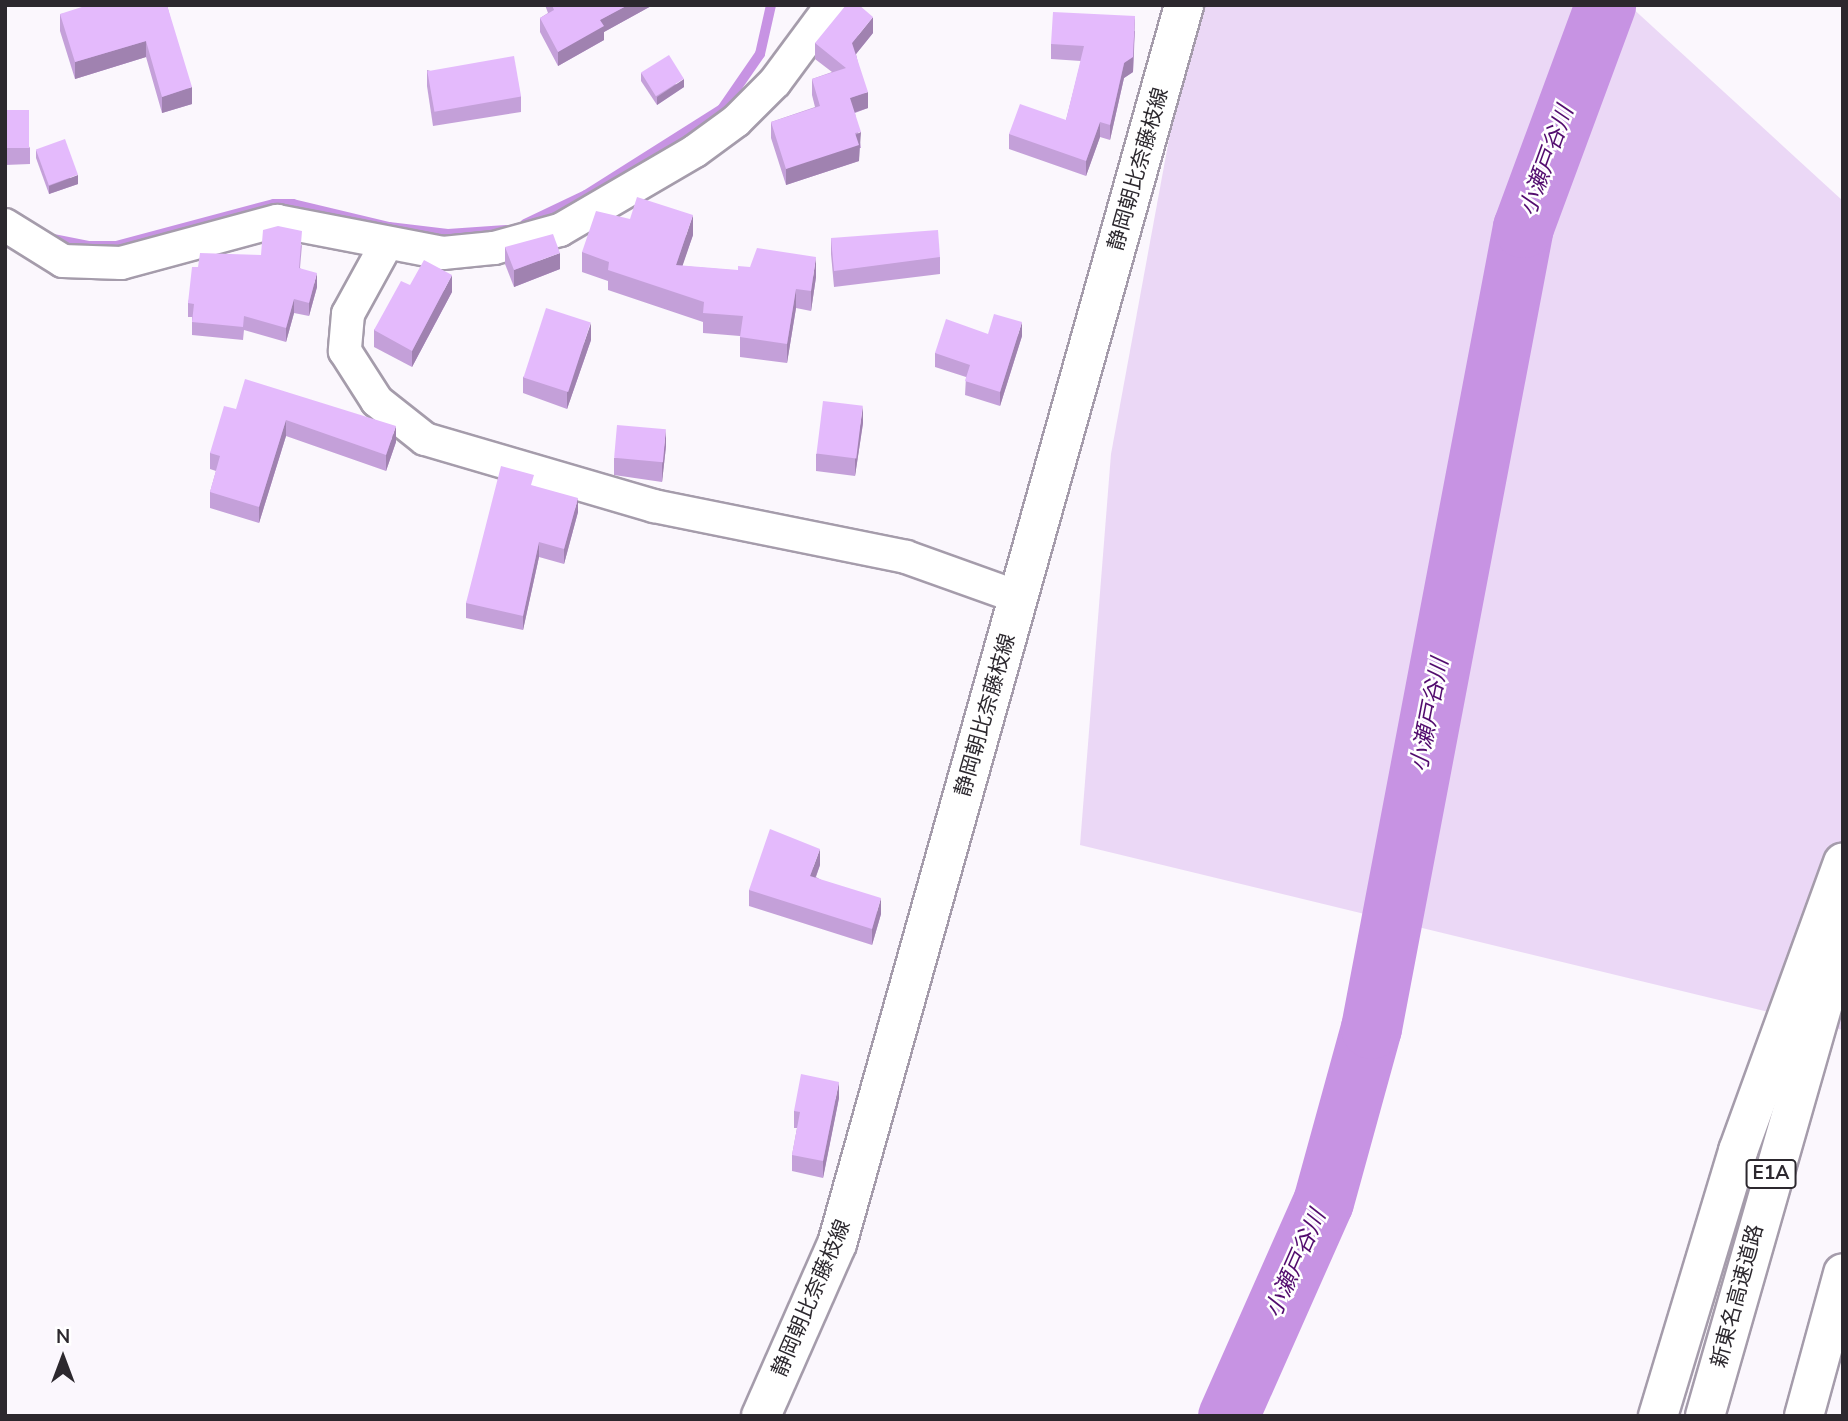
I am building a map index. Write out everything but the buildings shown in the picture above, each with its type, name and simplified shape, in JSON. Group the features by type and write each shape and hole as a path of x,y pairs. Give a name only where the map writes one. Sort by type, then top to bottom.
{"main road":[{"name":"静岡朝比奈藤枝線","path":"761,1416 838,1244 1184,5"},
{"path":"1658,1416 1738,1151 1843,863"},
{"name":"新東名高速道路","path":"1705,1416 1843,934"},
{"path":"1804,1416 1843,1273"}],"street":[{"path":"5,225 62,261 121,263 277,221 443,253 494,248 560,230 736,121 775,82 832,5"},
{"path":"387,243 348,314 345,351 377,401 425,439 654,506 906,557 1018,597"}],"shaded area":[{"path":"1204,5 1629,5 1843,201 1843,1030 1080,845 1111,454 1183,63"}],"waterway":[{"path":"525,224 586,195 722,109 760,54 771,5"},
{"name":"小瀬戸谷川","path":"1228,1416 1323,1202 1371,1028 1523,227 1605,5"},
{"path":"53,239 88,246 116,246 274,204 293,204 389,227 448,234 506,230"}]}
